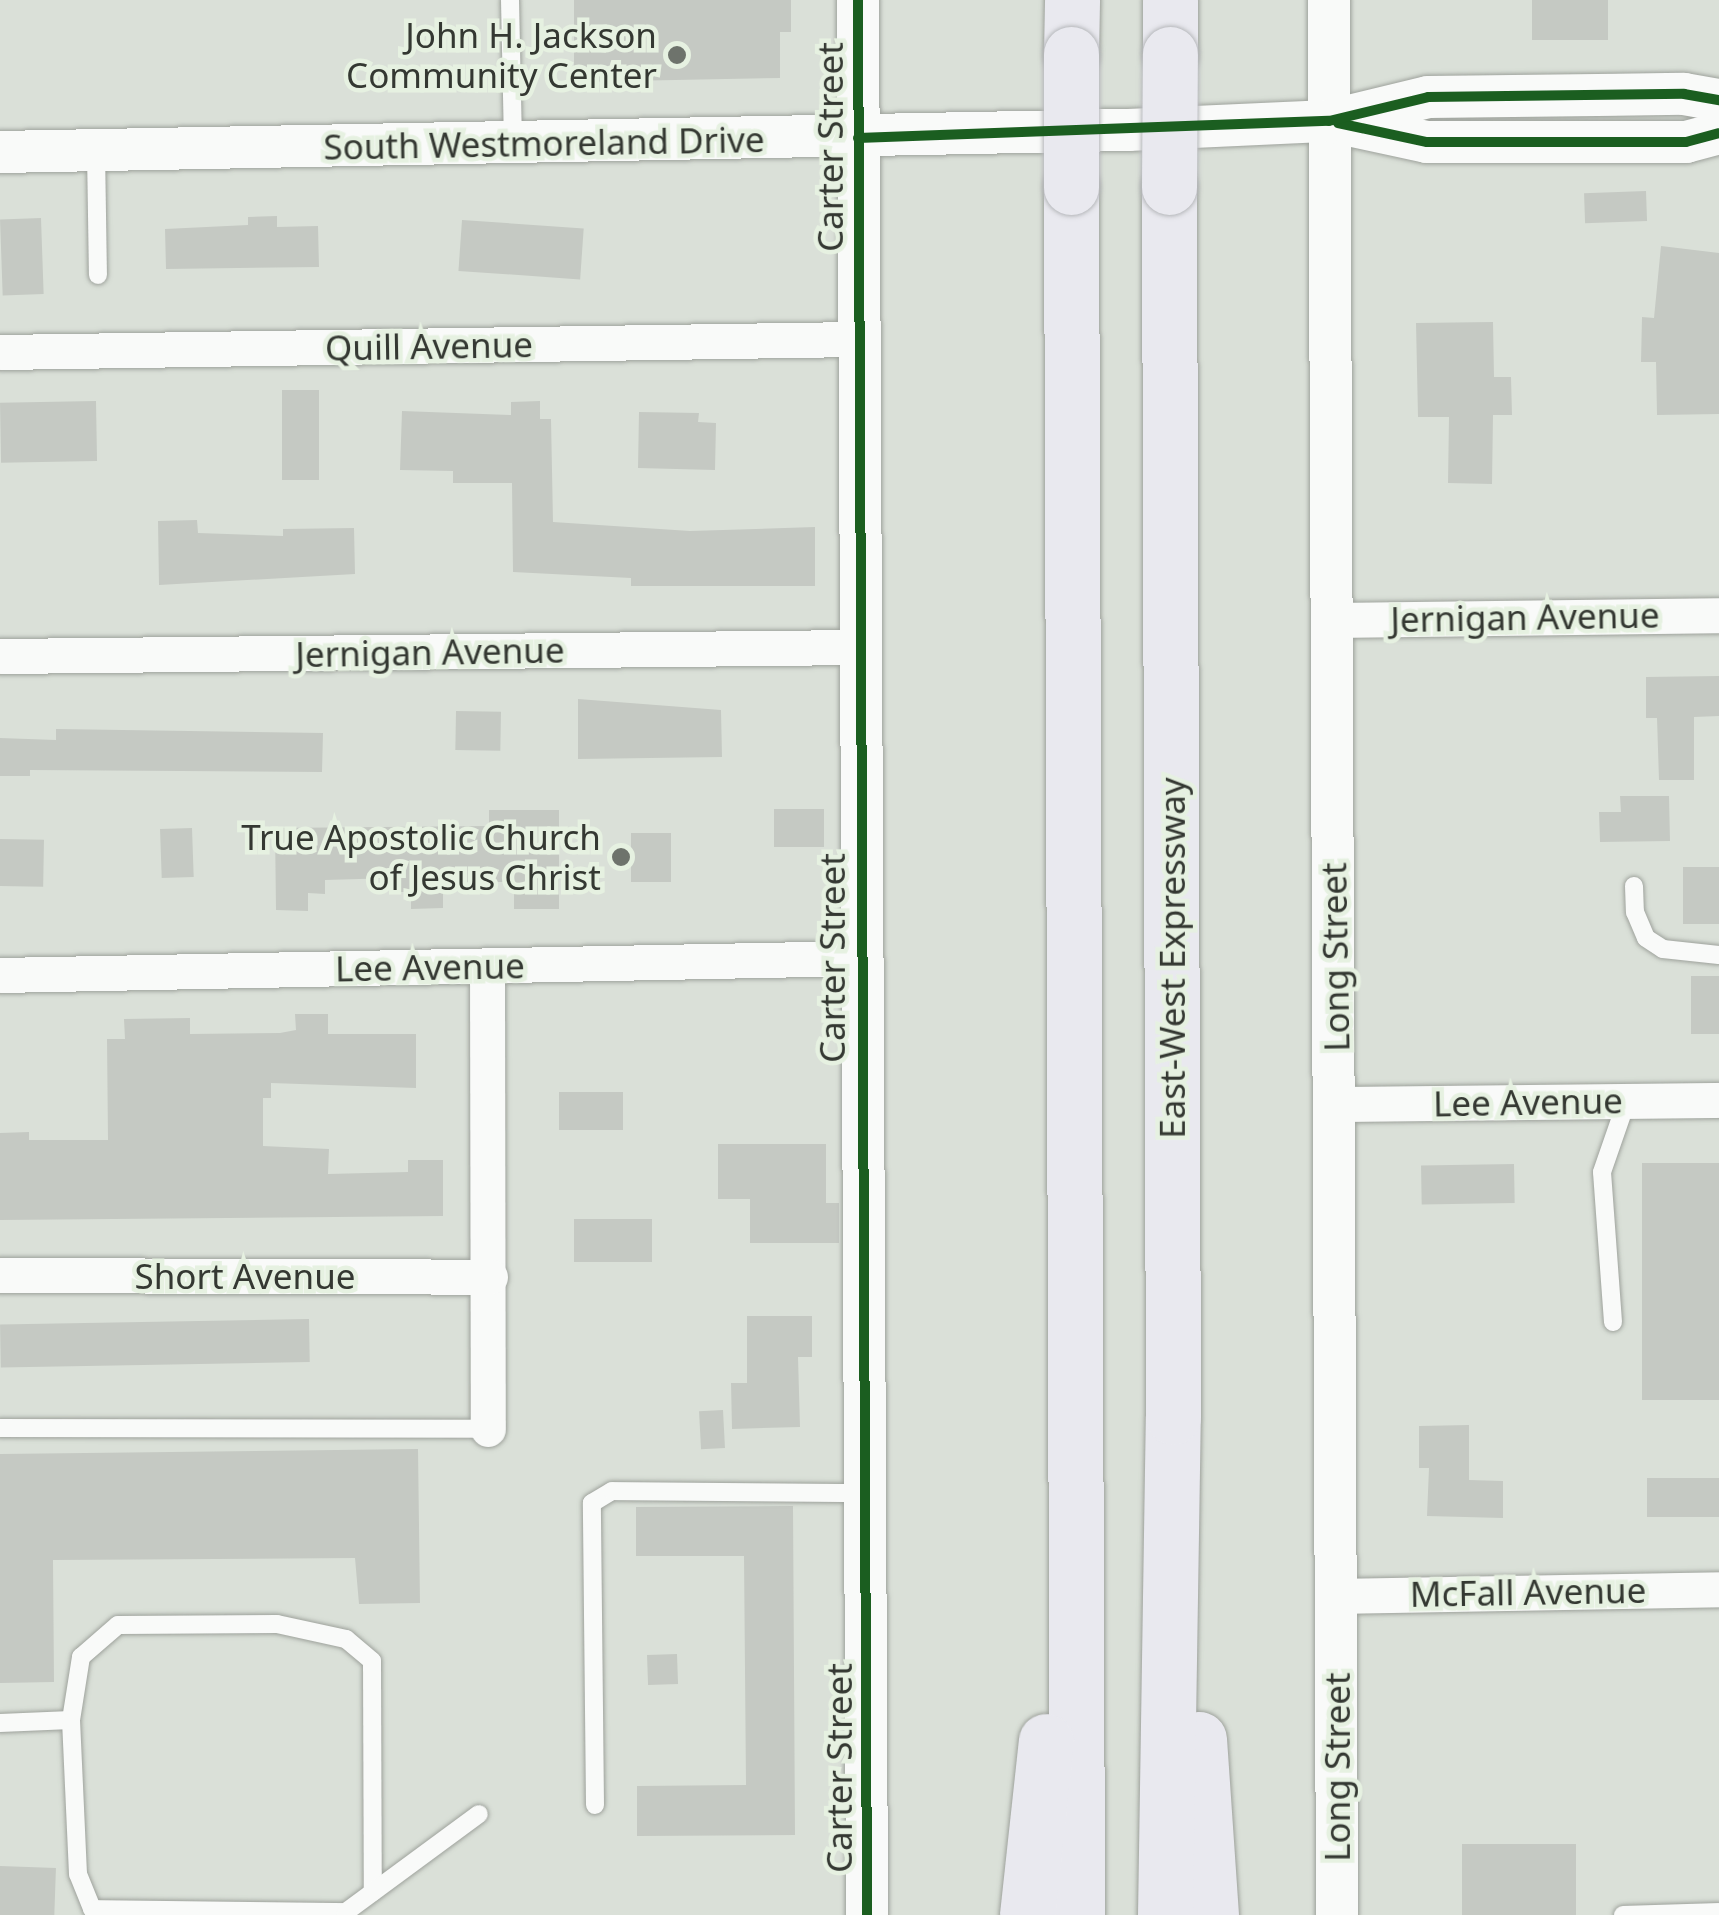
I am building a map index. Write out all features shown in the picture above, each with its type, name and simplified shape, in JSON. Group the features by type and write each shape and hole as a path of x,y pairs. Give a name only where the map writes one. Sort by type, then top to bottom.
{"highway":[{"path":"1072,0 1077,1915"},
{"name":"East-West Expressway","path":"1165,1915 1173,1417 1171,18"},
{"path":"1173,1417 1210,1889"},
{"path":"1027,1915 1076,1525"}],"street":[{"name":"Carter Street","path":"858,0 859,958 868,1915"},
{"name":"Long Street","path":"1329,0 1337,1915"},
{"name":"South Westmoreland Drive","path":"0,152 858,138 1328,121 1428,96 1684,94 1719,100"},
{"name":"South Westmoreland Drive","path":"1328,121 1427,142 1686,142 1719,134"},
{"name":"Quill Avenue","path":"0,352 857,339"},
{"name":"Jernigan Avenue","path":"1330,620 1719,614"},
{"name":"Jernigan Avenue","path":"0,656 859,647"},
{"name":"Lee Avenue","path":"0,976 859,958"},
{"path":"487,966 488,1428"},
{"name":"Lee Avenue","path":"1336,1104 1719,1100"},
{"name":"Short Avenue","path":"0,1275 490,1277"},
{"name":"McFall Avenue","path":"1336,1596 1719,1588"}],"lane":[{"path":"510,0 513,144"},
{"path":"96,150 98,275"},
{"path":"1634,886 1635,912 1646,938 1663,948 1719,955"},
{"path":"1613,1322 1602,1172 1627,1100"},
{"path":"0,1428 488,1428"},
{"path":"595,1805 592,1503 612,1491 864,1492"},
{"path":"373,1892 372,1661 346,1638 277,1624 118,1626 81,1658 71,1720 78,1874 92,1909 346,1912 480,1814"},
{"path":"0,1723 71,1720"},
{"path":"1623,1915 1719,1912"}],"building":[{"name":"John H. Jackson Community Center","path":"574,0 791,0 791,32 780,32 780,78 574,82"},
{"path":"1532,0 1608,0 1608,40 1532,40"},
{"path":"1646,191 1647,221 1585,223 1584,193"},
{"path":"277,216 277,227 318,226 319,267 166,269 165,229 248,225 248,217"},
{"path":"41,218 44,294 3,295 0,219"},
{"path":"462,220 584,229 580,279 458,271"},
{"path":"1661,246 1719,253 1719,414 1657,415 1656,362 1641,362 1642,317 1654,318"},
{"path":"1493,322 1494,377 1511,377 1512,415 1493,415 1492,484 1448,483 1449,417 1418,417 1416,323"},
{"path":"282,390 319,390 319,480 282,480"},
{"path":"96,401 97,461 1,463 0,403"},
{"path":"540,401 540,419 551,419 553,522 690,531 815,527 815,586 631,586 631,578 513,572 512,483 453,483 453,471 400,470 402,411 511,415 511,402"},
{"path":"639,412 699,413 698,422 716,423 715,470 638,468"},
{"path":"197,520 198,533 283,536 283,529 354,528 355,574 159,585 158,521"},
{"path":"1719,676 1719,716 1694,717 1694,780 1659,780 1657,718 1646,718 1646,677"},
{"path":"578,699 721,710 722,757 578,759"},
{"path":"456,711 501,712 500,751 455,750"},
{"path":"56,729 323,733 322,772 30,770 30,776 0,776 0,738 56,740"},
{"path":"1620,796 1669,796 1670,841 1600,842 1599,812 1621,812"},
{"path":"774,809 824,809 824,847 774,847"},
{"path":"489,810 559,810 559,909 514,909 514,882 443,882 443,908 411,909 411,892 395,892 394,878 325,880 325,894 308,893 308,911 276,910 275,828 489,826"},
{"path":"192,828 194,877 162,878 160,829"},
{"path":"631,833 671,833 671,882 631,882"},
{"path":"0,839 44,840 43,887 0,886"},
{"path":"1683,867 1719,867 1719,924 1683,924"},
{"path":"1691,976 1719,976 1719,1034 1691,1034"},
{"path":"295,1014 328,1014 328,1034 416,1034 416,1088 271,1083 271,1098 263,1098 263,1146 329,1149 328,1174 408,1172 408,1160 443,1160 443,1216 0,1220 0,1133 29,1132 29,1140 108,1140 107,1039 125,1039 124,1019 190,1018 190,1034 280,1033 296,1030"},
{"path":"559,1092 623,1092 623,1130 559,1130"},
{"path":"718,1144 826,1144 826,1203 839,1203 839,1243 750,1243 750,1199 718,1199"},
{"path":"1642,1163 1719,1163 1719,1400 1642,1400"},
{"path":"1514,1164 1515,1203 1422,1205 1421,1166"},
{"path":"574,1219 652,1219 652,1262 574,1262"},
{"path":"747,1316 812,1316 812,1357 798,1357 800,1427 732,1429 731,1383 747,1383"},
{"path":"309,1319 310,1362 1,1367 0,1324"},
{"path":"723,1410 725,1448 701,1449 699,1411"},
{"path":"1469,1425 1469,1480 1503,1481 1503,1518 1427,1516 1429,1468 1419,1468 1419,1426"},
{"path":"418,1449 420,1603 359,1604 355,1558 53,1560 54,1682 0,1683 0,1454"},
{"path":"1647,1478 1719,1478 1719,1517 1647,1517"},
{"path":"793,1506 795,1835 637,1836 637,1786 746,1785 744,1556 636,1556 636,1507"},
{"path":"677,1654 678,1684 648,1685 647,1655"},
{"path":"1462,1844 1576,1844 1576,1915 1462,1915"},
{"path":"0,1866 56,1868 54,1915 0,1915"}],"cycle path":[{"path":"858,0 867,1915"},
{"path":"858,138 1329,121 1428,97 1684,94 1719,100"},
{"path":"1338,123 1427,142 1686,142 1719,133"}],"place":[{"name":"John H. Jackson Community Center","path":"677,55"},
{"name":"True Apostolic Church of Jesus Christ","path":"621,857"}]}
